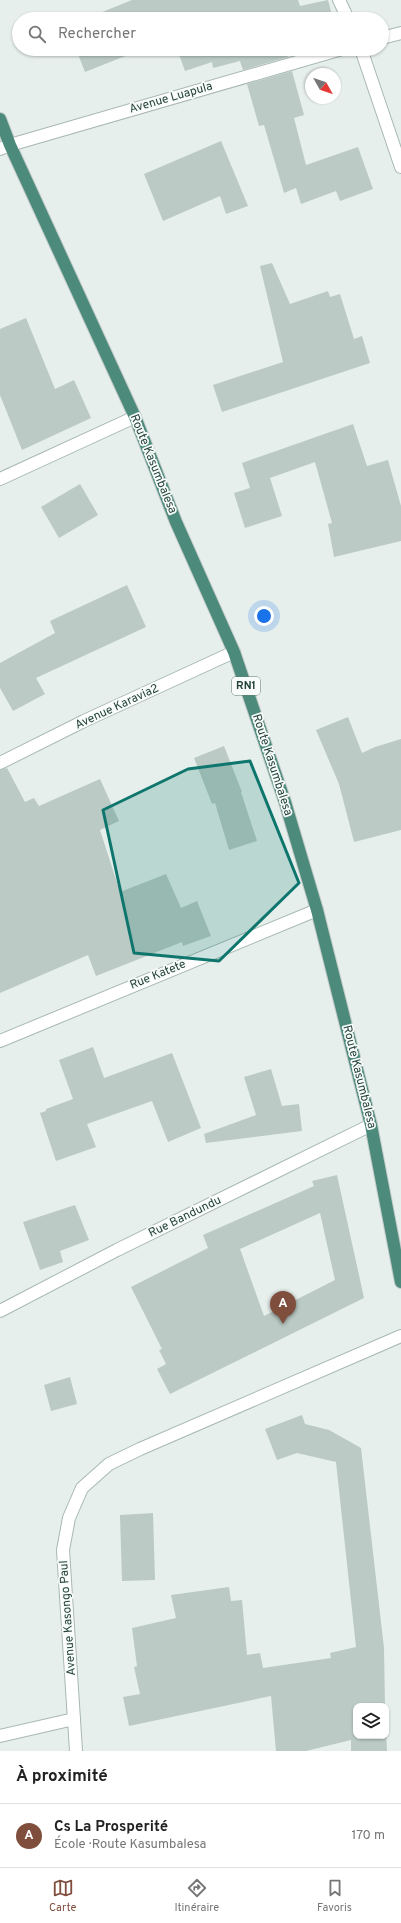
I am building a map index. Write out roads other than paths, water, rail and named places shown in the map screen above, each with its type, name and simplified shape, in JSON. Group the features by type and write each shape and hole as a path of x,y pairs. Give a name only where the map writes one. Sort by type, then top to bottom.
{"highway":[{"name":"Route Kasumbalesa","path":"0,119 5,147 135,417 176,522 234,652 285,802 317,910 371,1125 401,1282"}],"street":[{"path":"339,0 345,12"},
{"path":"389,36 401,33"},
{"name":"Avenue Luapula","path":"5,147 318,56"},
{"path":"363,56 401,167"},
{"path":"0,479 135,417"},
{"name":"Avenue Karavia2","path":"0,764 84,721 234,652"},
{"name":"Rue Katete","path":"0,1041 317,910"},
{"name":"Rue Bandundu","path":"0,1311 117,1250 371,1125"},
{"name":"Avenue Kasongo Paul","path":"76,1751 63,1550 69,1518 82,1488 109,1464 401,1336"},
{"path":"0,1736 74,1719"}],"place":[{"name":"Cs La Prosperité","path":"283,1324"}]}
